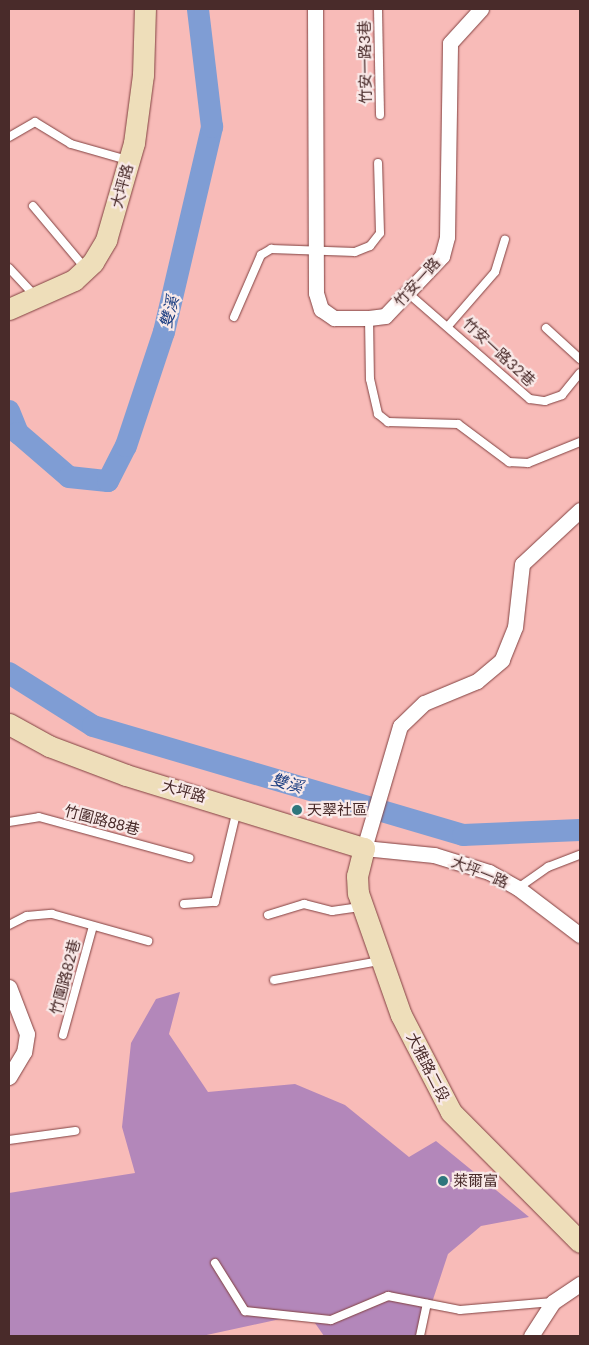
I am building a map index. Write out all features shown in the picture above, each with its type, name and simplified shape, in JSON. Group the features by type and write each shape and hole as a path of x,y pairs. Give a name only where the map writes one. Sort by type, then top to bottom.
{"street":[{"name":"大坪路","path":"9,308 36,297 86,269 106,240 129,160 143,75 145,9"},
{"name":"竹安一路","path":"315,9 314,250 321,309 334,318 385,316 409,294 442,256 447,237 450,43 480,9"},
{"path":"366,841 392,742 410,713 477,681 502,660 515,628 522,564 580,510"},
{"name":"大坪路","path":"9,724 83,760 238,807 366,841"},
{"name":"大坪一路","path":"366,841 434,855 489,872 518,888 580,935"},
{"name":"大雅路二段","path":"366,841 356,876 364,906 402,1015 451,1112 580,1242"},
{"path":"9,987 27,1034 24,1052 9,1077"},
{"path":"531,1336 553,1302 580,1284"}],"lane":[{"name":"竹安一路3巷","path":"378,9 380,116"},
{"path":"9,137 35,122 71,144 129,160"},
{"path":"234,317 261,254 271,250 355,252 370,246 380,233 378,163"},
{"path":"34,206 86,269"},
{"name":"竹安一路32巷","path":"449,324 495,272 505,239"},
{"path":"9,268 36,297"},
{"name":"竹安一路32巷","path":"409,294 449,324 530,399 545,401 562,395 580,373"},
{"path":"369,318 370,379 378,414 388,422 458,424 509,462 528,463 580,442"},
{"path":"546,328 580,359"},
{"path":"184,904 215,902 238,807"},
{"name":"竹圍路88巷","path":"9,822 39,816 188,858"},
{"path":"518,888 548,866 580,855"},
{"path":"268,915 304,904 332,911 364,906"},
{"name":"竹圍路82巷","path":"9,925 27,916 52,914 148,941"},
{"name":"竹圍路82巷","path":"63,1035 93,926"},
{"path":"274,980 382,960"},
{"path":"9,1140 76,1131"},
{"path":"215,1263 245,1311 331,1320 388,1296 460,1310 553,1302"},
{"path":"420,1336 427,1304"}],"shaded area":[{"path":"180,992 169,1034 208,1092 295,1084 345,1105 409,1157 436,1141 529,1217 481,1226 448,1254 421,1336 324,1336 308,1313 202,1336 9,1336 9,1193 135,1173 122,1127 131,1043 156,999"}],"waterway":[{"name":"雙溪","path":"9,411 18,433 69,477 108,481 126,446 164,332 212,127 198,9"},
{"name":"雙溪","path":"9,673 93,726 463,835 580,830"}],"place":[{"name":"天翠社區","path":"297,810"},
{"name":"萊爾富","path":"443,1181"}]}
